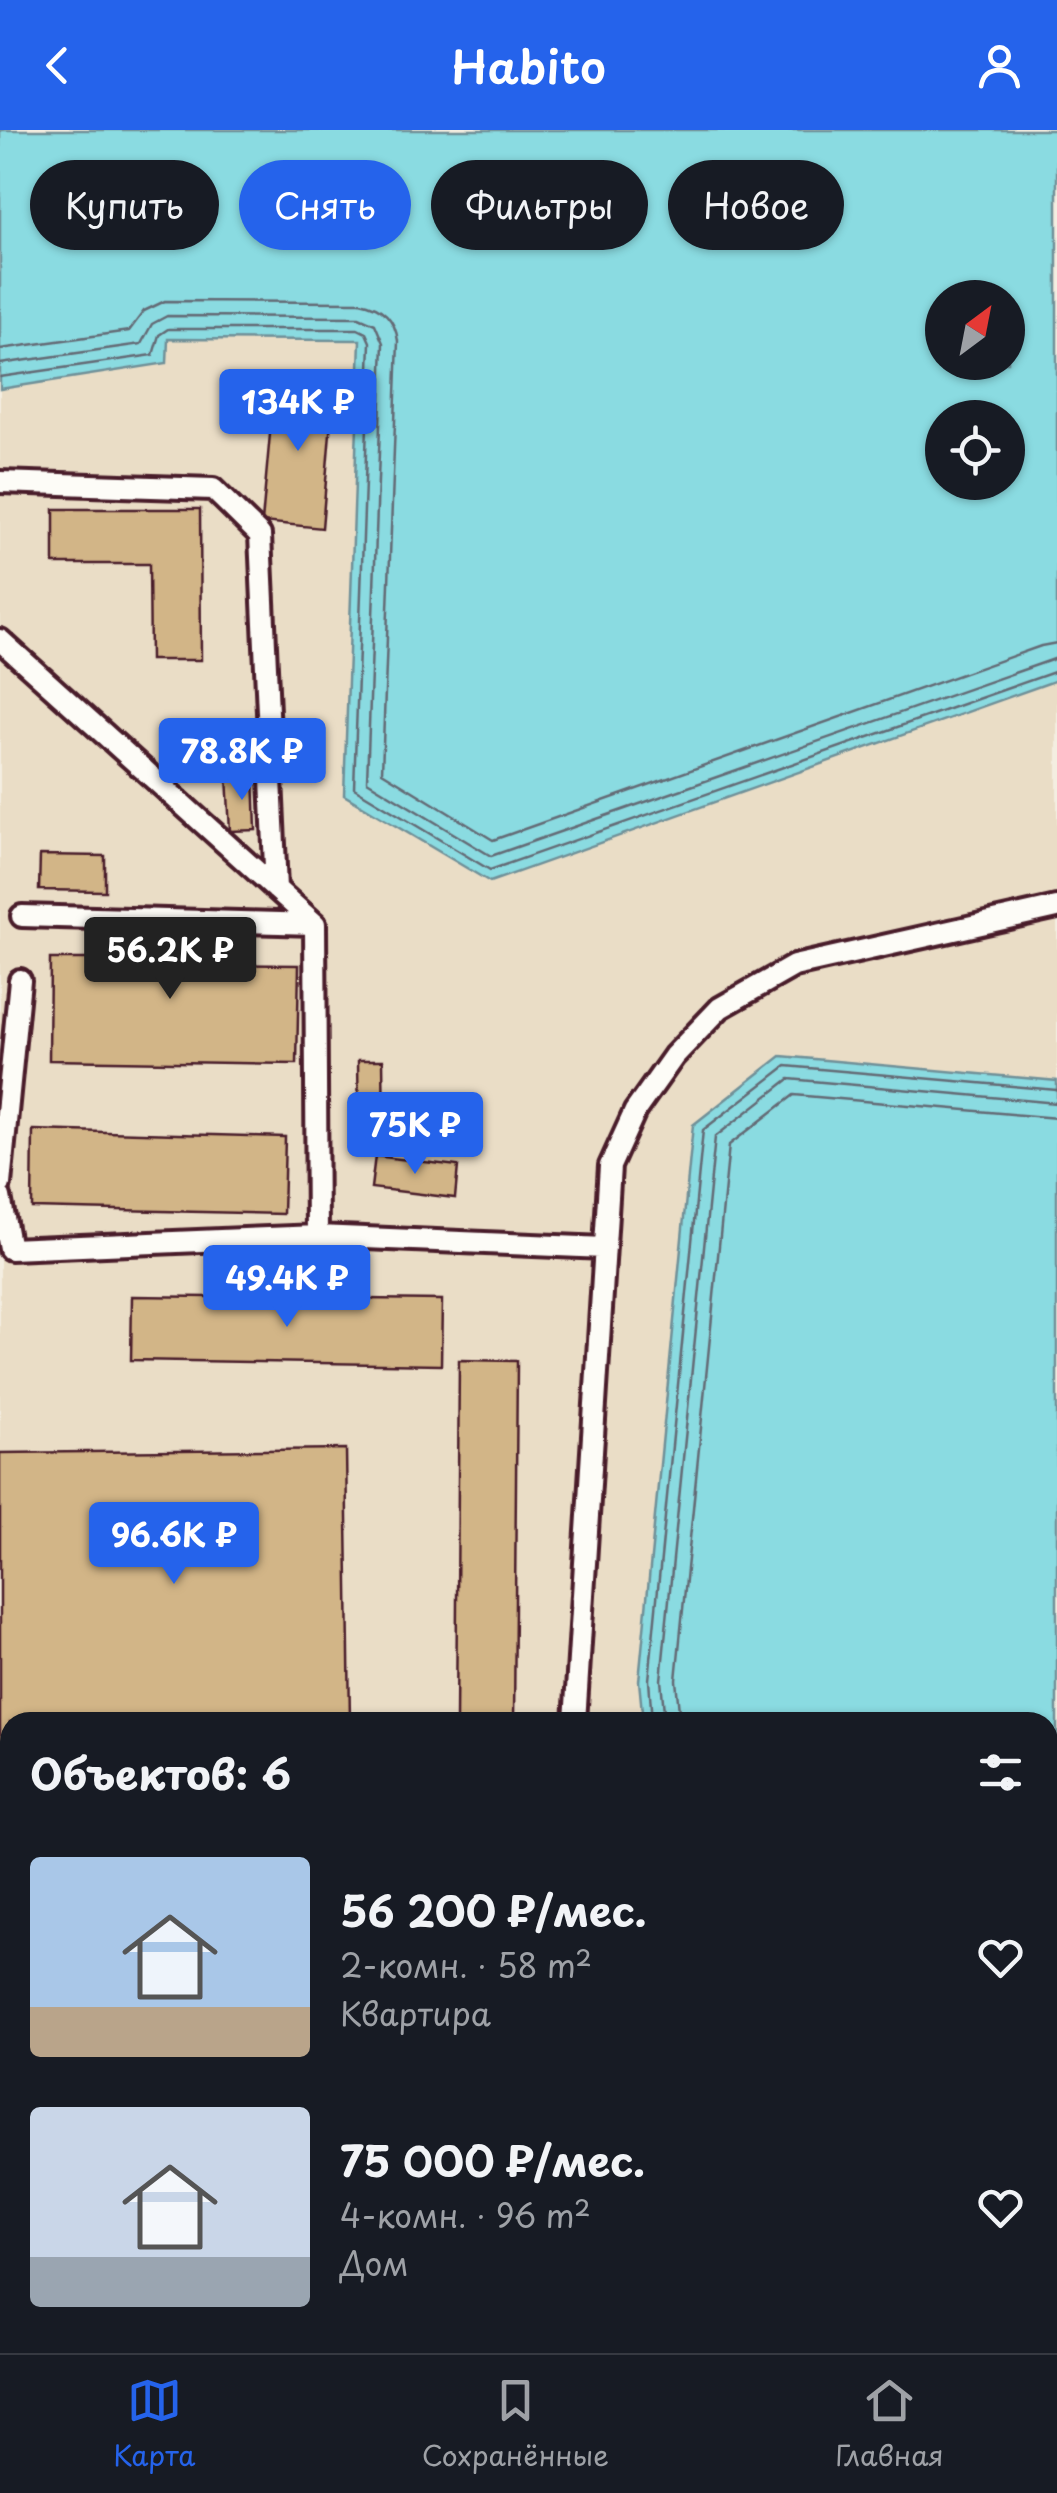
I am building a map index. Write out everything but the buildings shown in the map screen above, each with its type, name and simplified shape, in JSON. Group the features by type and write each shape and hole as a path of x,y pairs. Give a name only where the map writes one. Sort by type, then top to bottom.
{"lane":[{"path":"0,482 213,489 260,535 276,889"},
{"path":"0,640 314,924 318,1236"},
{"path":"575,1712 610,1166 635,1111 674,1056 720,1008 794,966 1057,907"},
{"path":"22,916 314,924"},
{"path":"0,1184 20,980"},
{"path":"0,1196 10,1249 318,1236 605,1248"}],"shaded area":[{"path":"168,339 360,339 344,795 490,881 1057,680 1057,1081 782,1056 693,1125 639,1681 642,1712 0,1712 0,389"}],"water":[{"path":"0,130 1057,130 1057,680 490,882 344,795 360,340 168,339 167,363 0,389"},
{"path":"781,1056 1057,1081 1057,1712 642,1712 639,1681 693,1125"}]}
